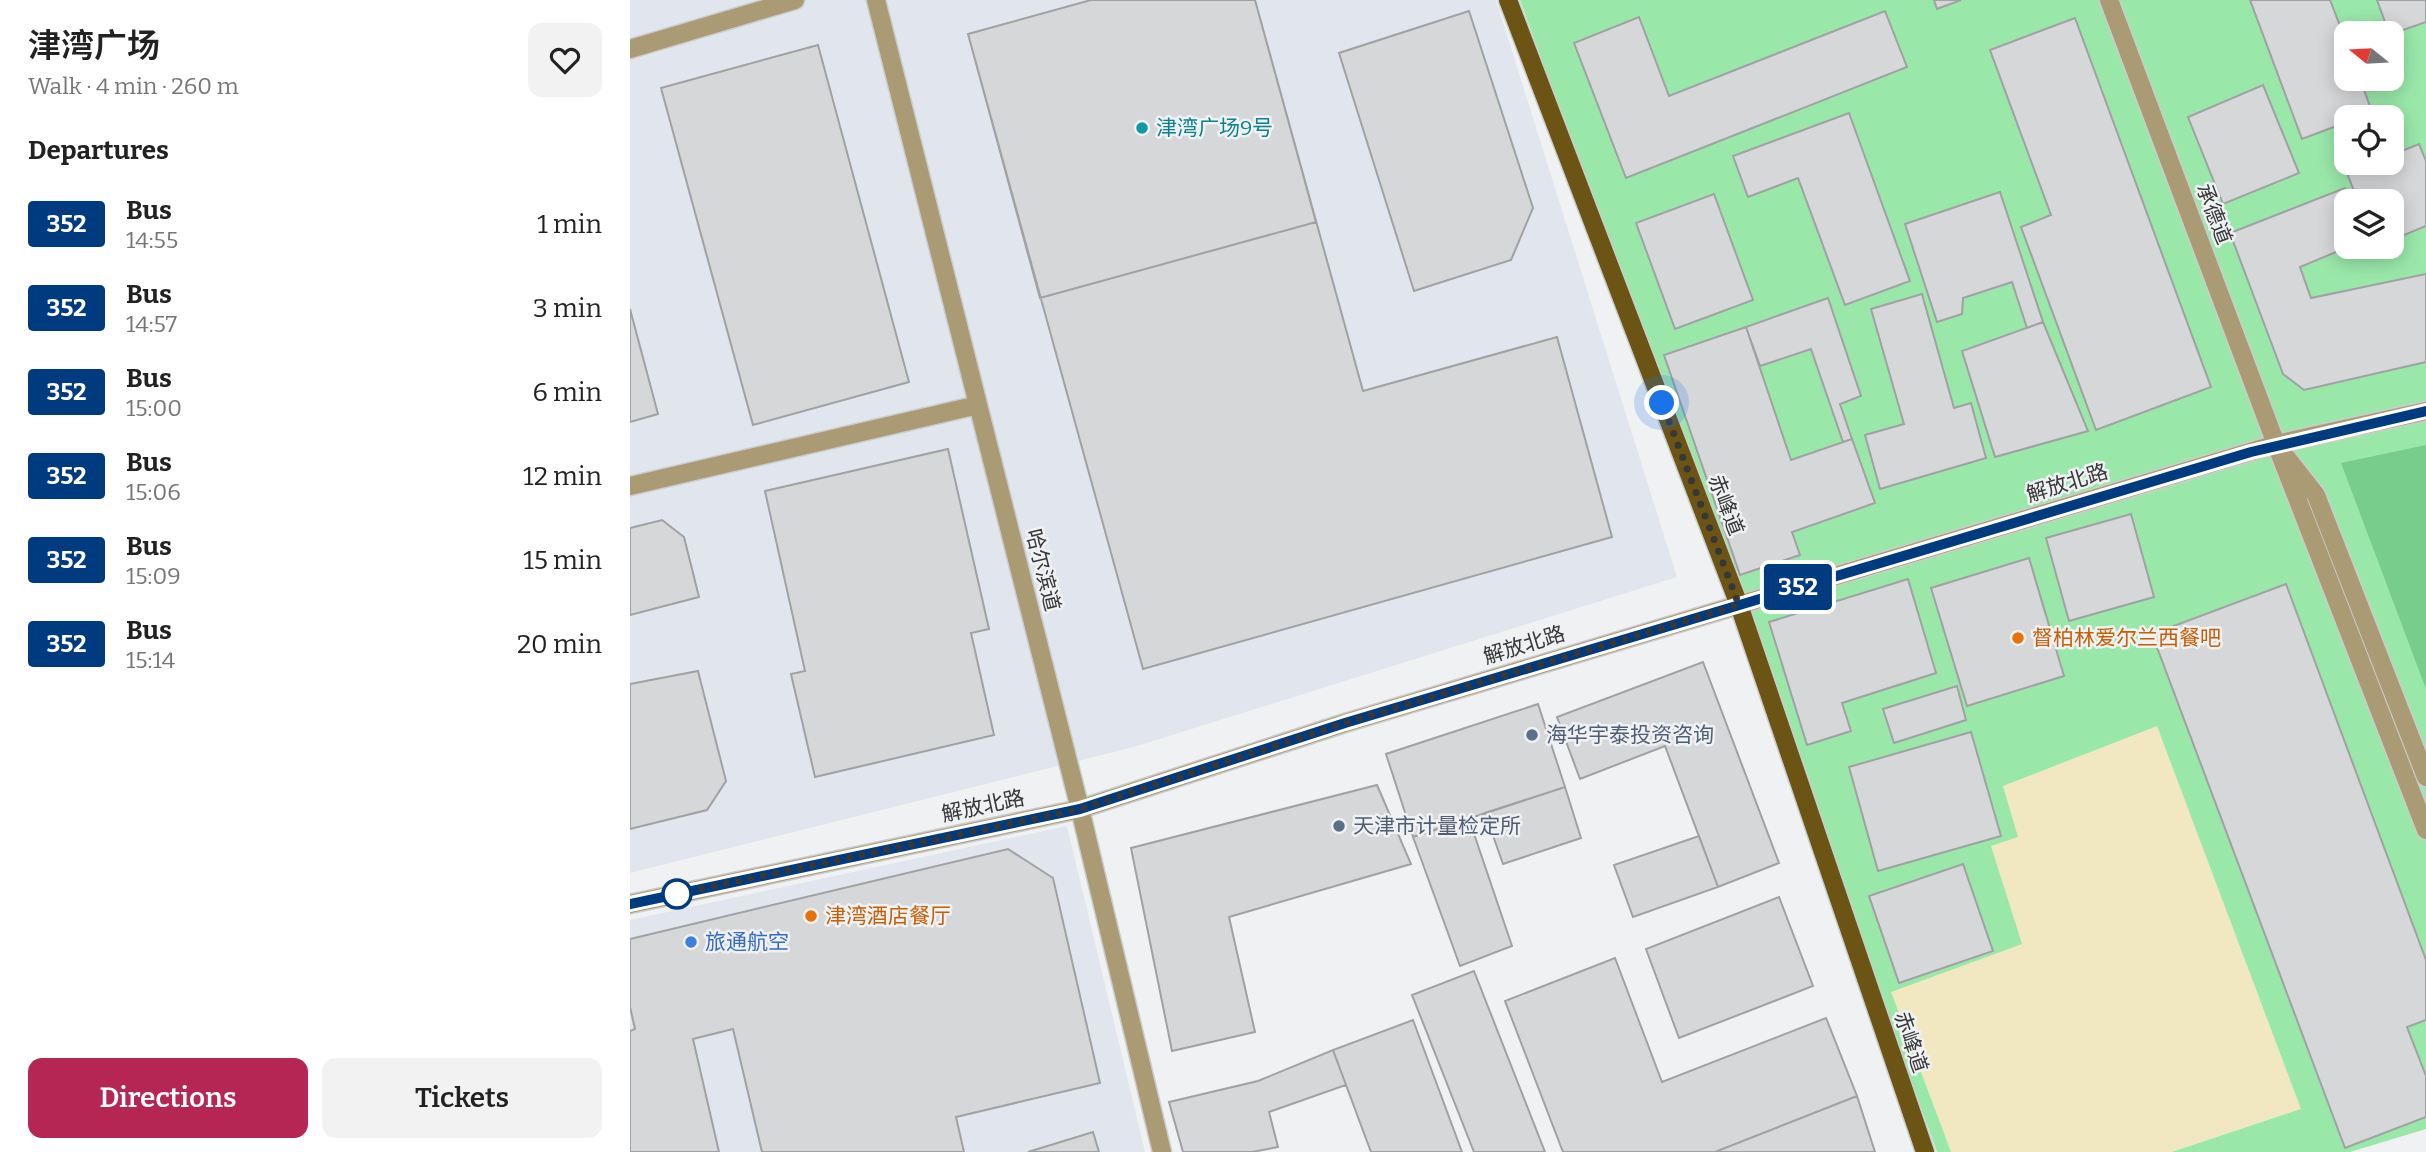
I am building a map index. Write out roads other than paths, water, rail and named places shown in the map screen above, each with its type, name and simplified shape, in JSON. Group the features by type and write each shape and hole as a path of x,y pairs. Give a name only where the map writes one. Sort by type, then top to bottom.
{"main road":[{"name":"赤峰道","path":"1508,0 1739,605 1925,1152"}],"street":[{"path":"630,49 795,0"},
{"name":"哈尔滨道","path":"876,0 1080,809 1162,1152"},
{"name":"承德道","path":"2109,0 2276,444 2426,830"},
{"path":"630,486 978,405"},
{"name":"解放北路","path":"630,904 1080,809 1345,723 2276,444 2426,411"},
{"name":"承德道","path":"2276,444 2316,495 2426,777"}],"place":[{"name":"津湾广场9号","path":"1142,128"},
{"name":"督柏林爱尔兰西餐吧","path":"2018,638"},
{"name":"海华宇泰投资咨询","path":"1532,735"},
{"name":"天津市计量检定所","path":"1339,826"},
{"name":"津湾酒店餐厅","path":"811,916"},
{"name":"旅通航空","path":"691,942"}]}
